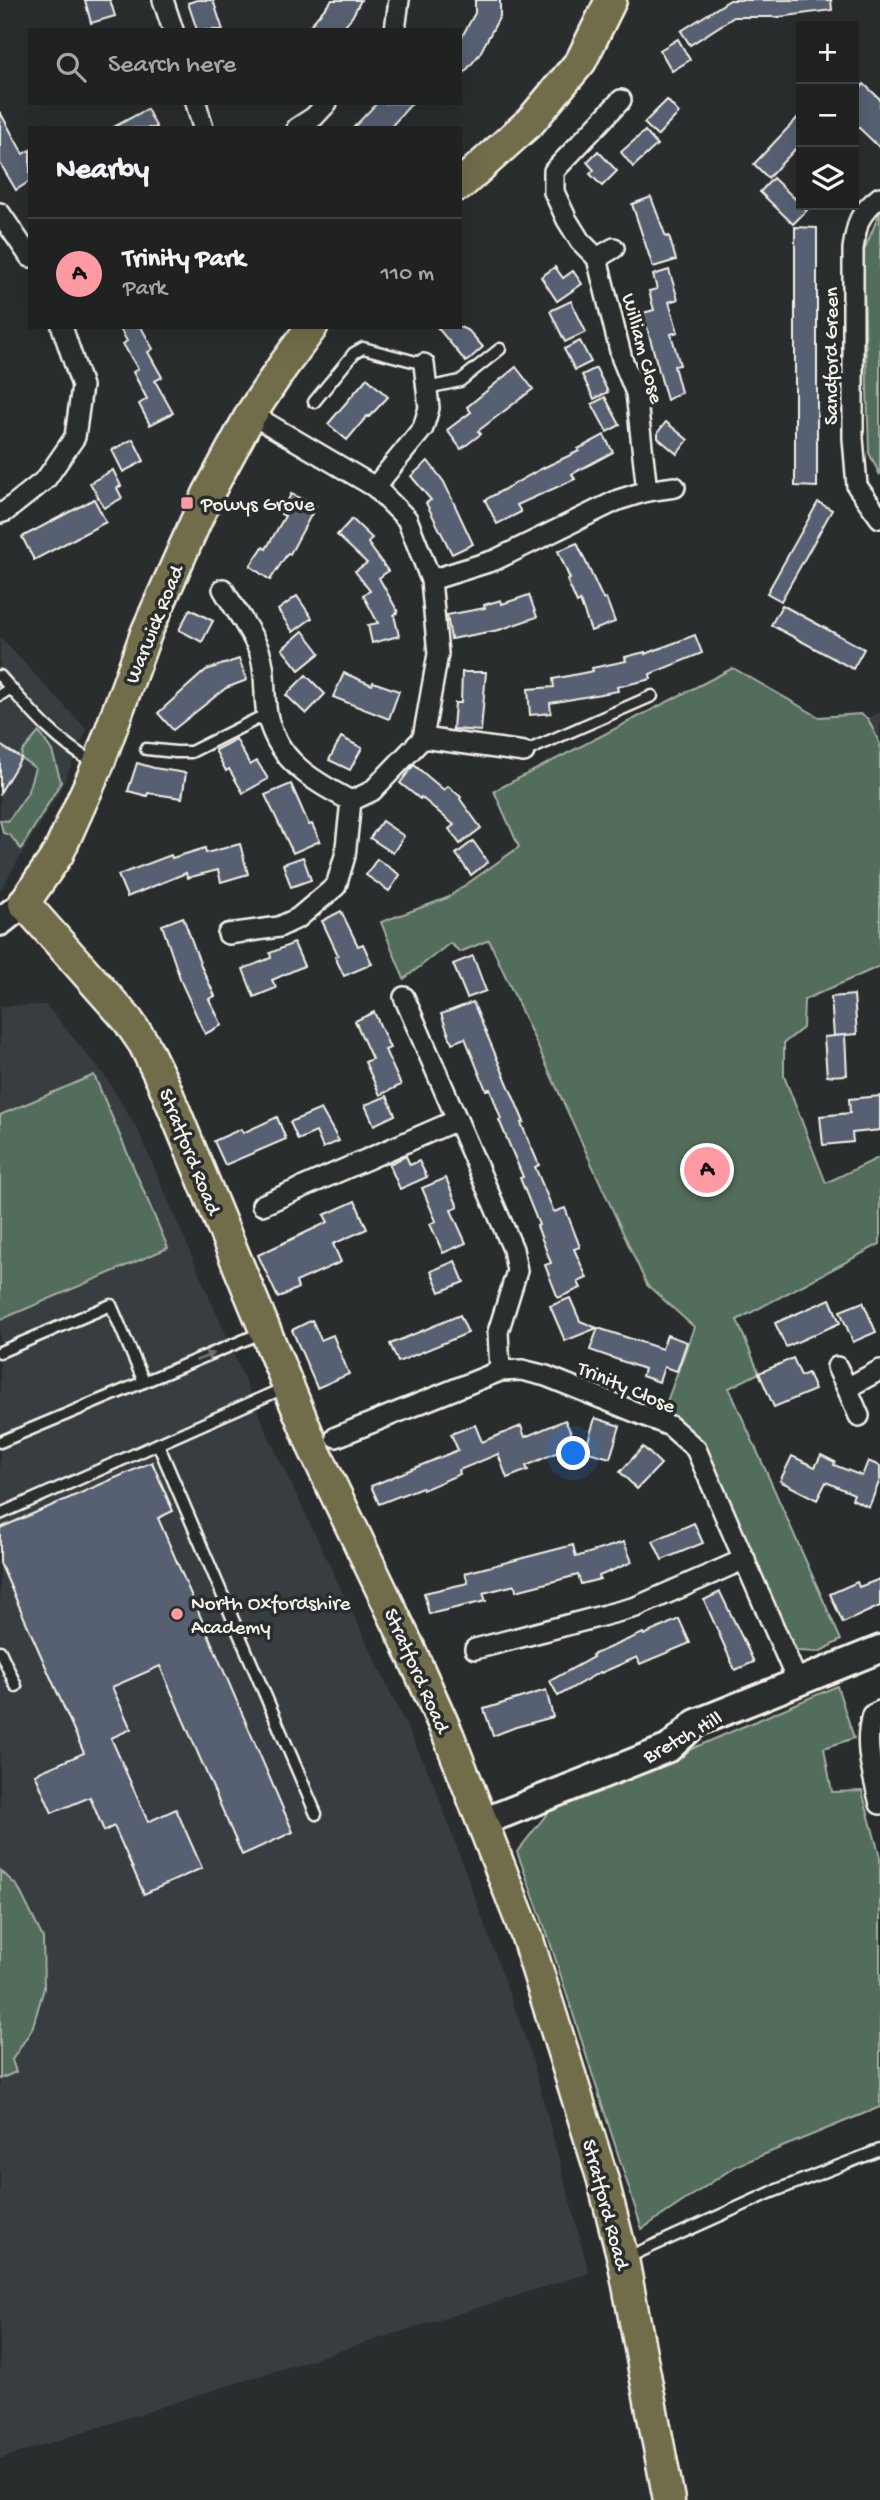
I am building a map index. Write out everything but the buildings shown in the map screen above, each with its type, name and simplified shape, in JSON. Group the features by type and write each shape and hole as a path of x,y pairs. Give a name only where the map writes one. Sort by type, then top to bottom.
{"main road":[{"path":"462,183 531,121 581,61 611,0"},
{"name":"Warwick Road","path":"24,903 58,854 98,765 153,618 208,494 251,414 311,329"},
{"name":"Stratford Road","path":"24,903 104,992 144,1044 164,1085 314,1449 407,1643 483,1822 527,1937 602,2177 623,2259 669,2500"}],"street":[{"path":"163,0 172,28"},
{"path":"395,28 399,0"},
{"name":"William Close","path":"621,100 554,171 554,192 580,241 606,253 622,359 636,393 647,491"},
{"path":"197,105 202,126"},
{"path":"300,126 325,105"},
{"name":"Sandford Green","path":"880,197 862,211 853,249 853,438 857,486 880,518"},
{"path":"0,213 28,254"},
{"path":"0,513 46,479 75,437 82,386 63,329"},
{"path":"375,486 423,428 429,408 424,364"},
{"path":"251,414 375,486 407,519 431,580 438,654 423,738 372,791 351,800"},
{"path":"431,580 495,560 618,500 647,491 675,487"},
{"path":"223,589 258,649 264,670 267,715 284,754 307,776 351,800"},
{"path":"423,738 524,752"},
{"path":"228,934 279,927 298,918 336,887 345,856 351,800"},
{"name":"Warwick Road","path":"0,922 24,903"},
{"path":"404,997 513,1249 517,1271 498,1332 500,1371"},
{"path":"262,1205 457,1120"},
{"path":"837,1367 859,1416"},
{"name":"Trinity Close","path":"336,1437 500,1371 522,1370 546,1376 670,1426 696,1449 798,1683"},
{"path":"846,1388 880,1370"},
{"path":"475,1649 636,1606 745,1559"},
{"name":"Bretch Hill","path":"483,1822 669,1748 696,1723 880,1648"},
{"path":"880,1711 872,1715 868,1730 868,1749 880,1804"}],"lane":[{"path":"314,402 354,354 363,348 424,364"},
{"path":"426,388 460,380 500,349"},
{"path":"0,676 67,747 98,765"},
{"path":"0,695 11,688"},
{"path":"524,752 652,696"},
{"path":"146,749 191,752 267,715"},
{"path":"0,1352 111,1305 144,1382"},
{"path":"0,1441 265,1332"},
{"path":"0,1514 288,1387"},
{"path":"158,1444 316,1815"},
{"path":"0,1651 16,1686"},
{"path":"623,2259 772,2192 880,2150"}],"shaded area":[{"path":"0,637 87,730 60,790 0,891"},
{"path":"880,712 880,744 868,719"},
{"name":"North Oxfordshire Academy","path":"46,1005 105,1076 139,1132 272,1444 434,1784 531,2054 589,2273 0,2459 0,1006"}],"green space":[{"path":"880,212 880,475 869,453 863,253"},
{"path":"733,668 819,717 860,714 868,719 880,744 880,966 804,1000 803,1028 784,1043 784,1076 826,1183 880,1157 880,1244 737,1320 759,1373 729,1388 841,1640 819,1652 797,1651 698,1441 665,1407 694,1327 647,1285 489,940 460,952 450,943 404,979 381,922 447,898 519,847 494,791"},
{"path":"39,732 52,751 61,782 21,849 10,835 3,833 0,820 8,821 27,794 35,768 21,758 22,752"},
{"path":"94,1075 168,1248 0,1320 0,1115"},
{"path":"837,1686 854,1738 824,1748 832,1792 862,1791 880,1857 880,2107 736,2166 642,2229 548,1936 517,1852 550,1810"},
{"path":"0,1870 18,1887 43,1938 44,1988 32,2029 12,2060 16,2072 0,2079"}],"place":[{"name":"Powys Grove","path":"187,503"},
{"name":"Trinity Park","path":"707,1170"},
{"name":"North Oxfordshire Academy","path":"177,1614"}]}
